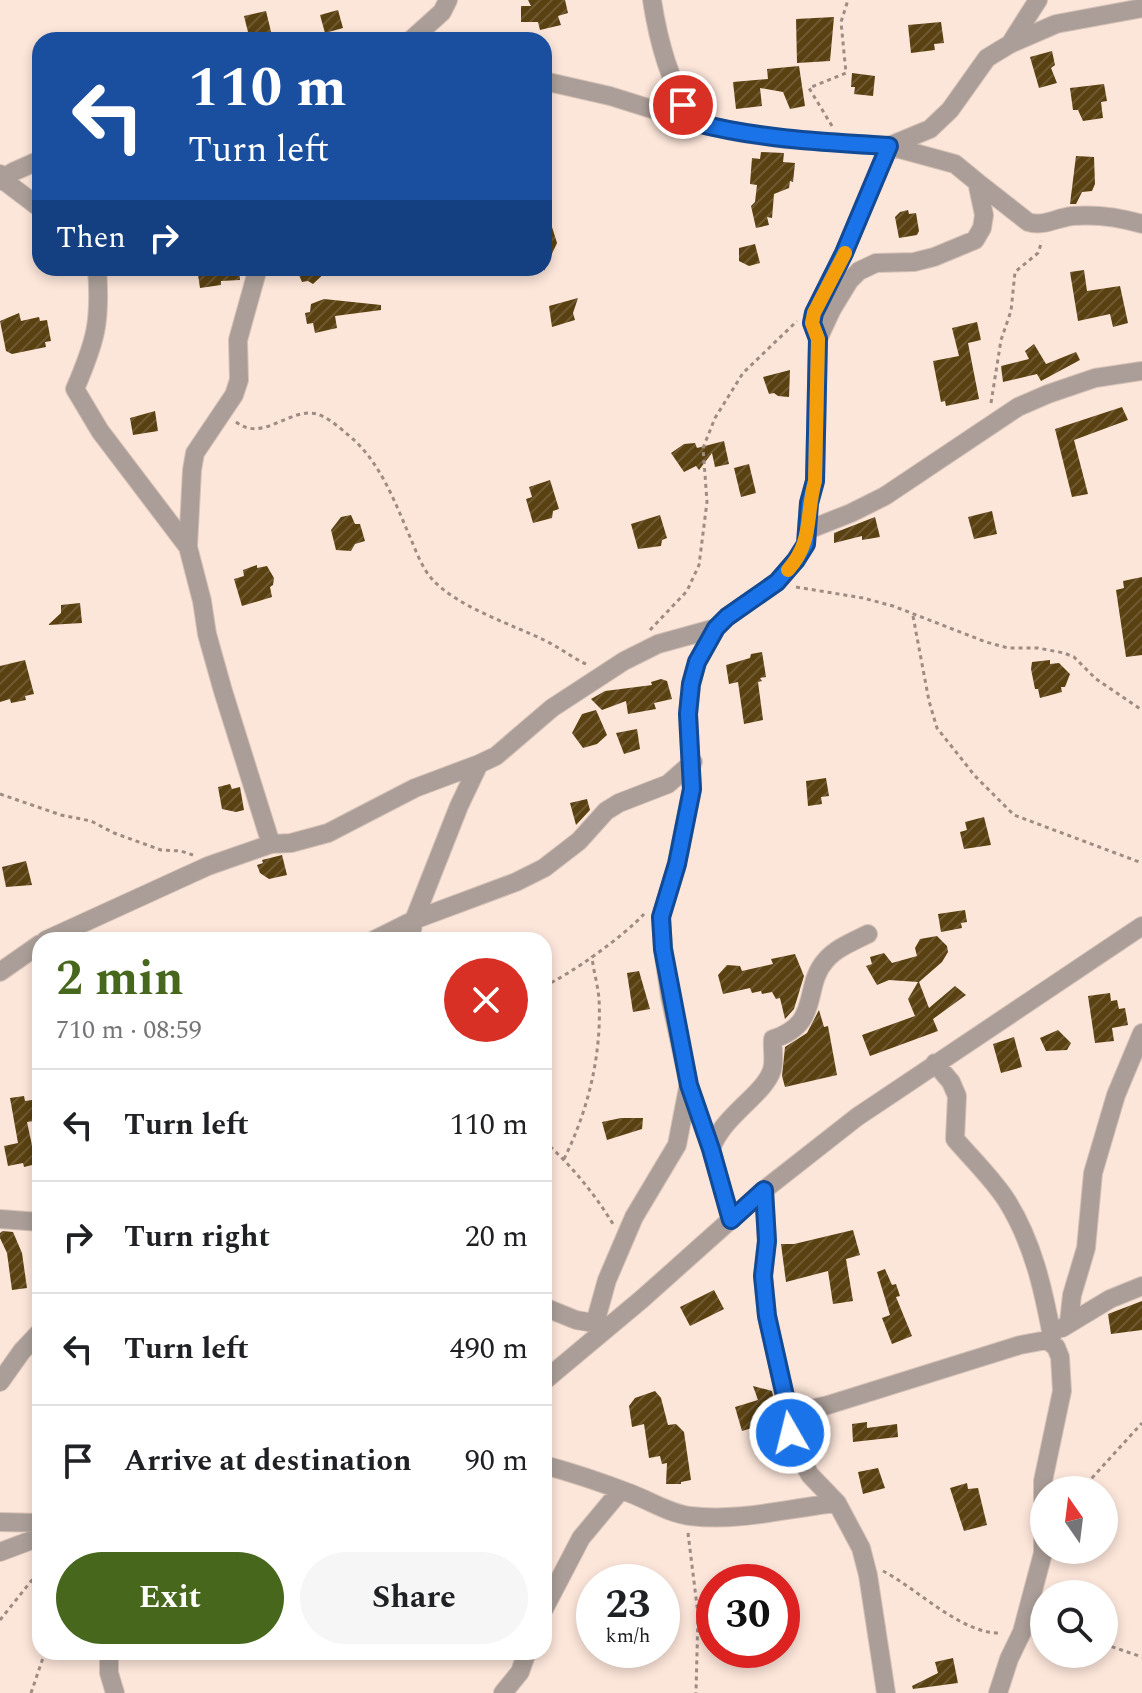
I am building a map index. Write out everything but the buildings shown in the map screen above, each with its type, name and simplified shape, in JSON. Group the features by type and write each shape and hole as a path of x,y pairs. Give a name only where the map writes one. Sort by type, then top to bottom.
{"street":[{"path":"420,32 442,12 448,0"},
{"path":"652,0 657,30 674,87 693,122"},
{"path":"1010,44 1038,0"},
{"path":"731,1220 689,1085 663,949 661,917 683,838 692,789 693,762 688,714 697,662 716,628 777,582 806,544 809,503 815,481 818,339 812,323 814,313 844,253 889,146 930,129 950,110 987,58 1010,44 1056,24 1142,8"},
{"path":"552,83 610,96 693,122 760,136 889,146 955,164 1028,222 1038,225 1068,216 1092,215 1142,224"},
{"path":"32,164 1,178 32,202"},
{"path":"818,339 838,299 859,271 876,263 914,262 934,257 975,240 982,228 984,215 977,182"},
{"path":"98,276 100,305 94,345 75,389 100,431 188,547"},
{"path":"256,276 238,340 239,380 228,408 195,453 188,547 207,634 271,844"},
{"path":"808,530 885,496 1018,407 1095,378 1142,371"},
{"path":"64,932 208,866 271,844 291,843 328,833 415,788 479,764 496,756 552,708 641,651 716,628"},
{"path":"390,932 544,868 579,841 606,811 668,784 693,762"},
{"path":"412,932 459,806 479,764"},
{"path":"552,1373 602,1324 857,1117 1130,937 1142,926"},
{"path":"711,1149 716,1134 771,1073 773,1039 803,1020 825,961 868,934"},
{"path":"0,972 32,950"},
{"path":"1069,1322 1072,1295 1086,1248 1093,1173 1116,1095 1142,1033"},
{"path":"935,1063 951,1082 957,1096 955,1139 1005,1198 1029,1242 1039,1268 1050,1338 1060,1357 1062,1391 1043,1481 1043,1553 1022,1632 998,1693"},
{"path":"602,1324 607,1280 634,1217 677,1145 689,1085"},
{"path":"764,1190 767,1241 763,1276 767,1316 789,1414"},
{"path":"0,1219 32,1221"},
{"path":"886,1693 866,1561 837,1503 810,1475 795,1448 785,1418 789,1414 828,1405 981,1356 1050,1338 1069,1322 1136,1291"},
{"path":"552,1310 576,1320 602,1324"},
{"path":"0,1382 32,1342"},
{"path":"552,1468 687,1516 731,1517 837,1503"},
{"path":"552,1594 581,1538 621,1490"},
{"path":"0,1522 32,1523"},
{"path":"0,1552 32,1540"},
{"path":"109,1660 115,1693"},
{"path":"503,1693 520,1672 524,1660"}],"path":[{"path":"842,143 809,88 846,73 841,22 848,0"},
{"path":"987,427 1001,340 1011,311 1015,272 1038,253 1049,222"},
{"path":"641,651 653,625 687,591 699,565 707,502 703,448 715,418 743,373 800,318"},
{"path":"228,408 236,423 244,428 255,429 317,414 346,433 361,445 380,473 423,564 443,590 548,641 604,674"},
{"path":"777,582 863,598 1008,648 1038,648 1074,657 1096,679 1142,710"},
{"path":"912,614 937,728 975,776 1014,815 1142,863"},
{"path":"0,794 61,815 91,821 161,850 181,851 195,856 208,866"},
{"path":"552,981 624,933 646,913"},
{"path":"564,1159 582,1119 594,1064 599,1000 592,956"},
{"path":"552,1148 601,1204 623,1242"},
{"path":"1094,1476 1142,1423"},
{"path":"687,1516 698,1614 696,1693"},
{"path":"866,1561 969,1626 989,1634 1022,1632"},
{"path":"0,1620 32,1580"},
{"path":"1118,1649 1142,1657"},
{"path":"31,1693 42,1660"}],"slow traffic":[{"path":"788,570 806,544 809,503 815,481 818,339 812,323 821,297 845,253"}],"route":[{"path":"683,105 693,122 737,132 785,139 889,146 860,219 814,313 812,323 818,339 816,464 806,544 777,582 716,628 697,662 688,714 693,762 692,789 677,864 661,917 670,997 689,1085 731,1220 764,1190 767,1241 763,1276 767,1316 789,1414 785,1418 790,1433"}]}
